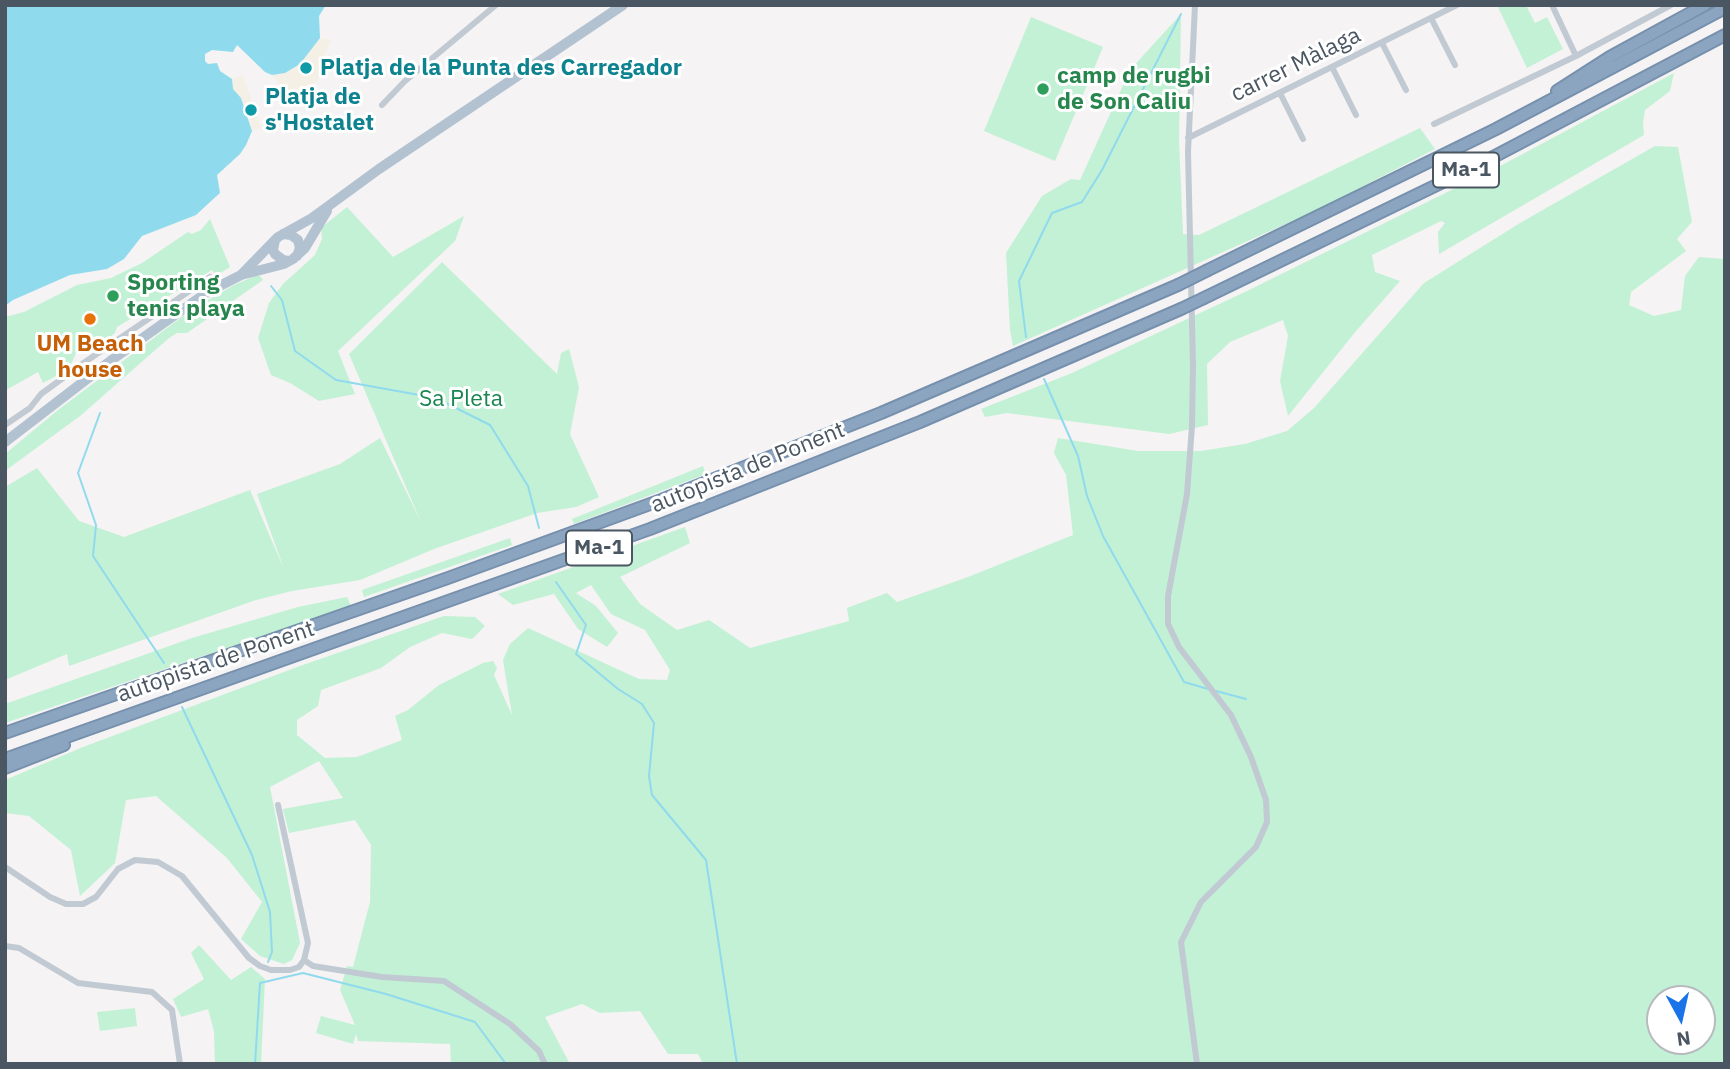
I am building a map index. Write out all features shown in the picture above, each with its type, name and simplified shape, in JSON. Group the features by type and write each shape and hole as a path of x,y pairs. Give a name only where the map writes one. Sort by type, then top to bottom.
{"highway":[{"path":"1420,167 1460,141 1545,97 1610,57 1705,5"},
{"name":"Ma-1","path":"1420,167 1725,8"},
{"name":"Ma-1","path":"1186,311 1204,298 1478,164 1725,35"},
{"name":"autopista de Ponent","path":"5,733 449,578 661,500 892,408 1178,285 1420,167"},
{"name":"autopista de Ponent","path":"5,758 650,529 939,414 1186,311"},
{"path":"5,768 75,741 92,728"}],"main road":[{"path":"241,275 279,237 312,218 407,150 623,5"},
{"path":"5,444 113,359 206,293 241,275 284,264 305,248 317,225 334,202"},
{"path":"291,235 298,240 300,248 292,258 283,260 275,254 273,250 279,237 291,235"}],"street":[{"path":"382,105 405,81 496,5"},
{"path":"1195,5 1188,138 1186,311 1192,425 1186,494 1168,596 1168,624 1179,648 1231,715 1251,757 1266,800 1267,822 1256,847 1201,902 1181,942 1197,1064"},
{"name":"carrer Màlaga","path":"1188,138 1457,5"},
{"path":"1552,5 1576,56"},
{"path":"1434,124 1576,56 1671,5"},
{"path":"1431,18 1455,65"},
{"path":"1382,43 1406,90"},
{"path":"1332,67 1356,115"},
{"path":"1280,93 1303,139"},
{"path":"5,425 30,408 41,394 85,362 210,277"},
{"path":"5,867 50,897 66,904 83,904 96,897 118,869 135,860 158,862 182,876 249,958 260,966 279,971 290,970 299,967 304,960 308,943 278,805"},
{"path":"5,946 19,948 78,983 152,992 172,1010 180,1064"},
{"path":"304,960 313,965 382,978 444,981 510,1024 539,1051 545,1064"}],"green space":[{"path":"1497,5 1526,5 1535,23 1547,17 1563,49 1527,68"},
{"path":"1181,14 1179,140 1183,234 1199,235 1420,128 1435,149 1317,210 1013,346 1006,253 1042,196 1071,179 1080,180 1130,70"},
{"name":"camp de rugbi de Son Caliu","path":"1031,17 1103,47 1055,161 984,131"},
{"path":"1674,73 1670,91 1645,110 1644,135 1439,254 1438,232 1445,223 1441,221 1372,255 1375,272 1400,281 1288,416 1280,381 1288,336 1283,320 1230,342 1207,364 1208,425 1169,434 1007,413 985,417 981,409 1072,373 1247,291 1504,164"},
{"path":"1655,146 1678,147 1692,222 1677,239 1686,251 1631,292 1629,305 1654,316 1681,310 1685,276 1699,257 1725,259 1725,1064 703,1064 698,1054 668,1054 640,1011 600,1013 582,1004 545,1017 570,1064 451,1064 450,1044 358,1041 356,1034 353,1044 316,1033 321,1016 355,1025 340,990 347,966 353,967 370,902 371,845 355,820 289,833 283,809 343,798 319,761 270,787 300,943 292,960 284,964 260,956 241,939 262,902 227,858 156,796 126,800 115,863 80,896 71,850 29,816 5,813 5,780 83,747 300,666 444,616 475,617 485,626 472,639 442,633 410,647 381,668 321,690 318,706 297,720 297,735 325,758 357,757 402,740 395,716 408,710 439,685 483,663 493,661 497,668 494,675 512,715 503,660 510,644 528,628 639,679 667,680 670,670 645,630 611,614 591,585 576,593 596,606 618,633 607,647 578,629 554,594 513,605 498,594 685,527 690,543 620,577 640,604 677,630 709,620 750,648 849,621 847,608 887,593 897,602 968,577 1073,535 1066,475 1054,453 1058,438 1138,451 1201,451 1245,444 1287,431 1314,408 1424,283 1520,223"},
{"path":"347,207 393,257 464,216 455,241 338,351 355,394 319,401 271,375 258,338 269,303 283,284 315,255 322,239 321,228"},
{"name":"Sporting tenis playa","path":"210,219 230,267 216,276 212,270 117,327 115,333 103,342 97,341 76,353 69,369 43,383 38,372 6,390 5,317 24,312 77,285 111,278 142,263 188,232 192,234 201,230"},
{"name":"Sa Pleta","path":"442,262 557,374 561,353 569,349 579,387 570,434 599,497 576,507 537,513 434,549 360,580 256,600 69,666 67,654 5,680 5,487 37,468 79,521 124,537 250,490 284,569 257,494 340,464 380,438 421,522 349,354"},
{"path":"255,276 260,276 263,280 187,333 177,333 169,338 80,416 5,471 5,454 58,410 191,310"},
{"path":"703,466 706,474 574,524 572,519"},
{"path":"510,538 512,545 364,597 362,590"},
{"path":"347,597 351,606 5,723 5,704 192,638 298,607"},
{"path":"199,945 231,980 251,967 265,979 261,1064 215,1064 214,1031 208,1009 181,1017 173,999 204,979 191,953"},
{"path":"135,1008 137,1026 100,1031 97,1012"}],"sand":[{"name":"Platja de la Punta des Carregador","path":"320,38 331,40 317,82 287,93 272,75 285,73"},
{"name":"Platja de s'Hostalet","path":"243,75 261,128 252,131 250,121 233,89 232,79"}],"water":[{"path":"5,5 326,5 319,16 320,38 300,64 285,73 272,75 265,72 237,45 233,52 212,50 205,54 208,64 217,63 220,71 232,79 233,89 241,98 252,131 240,154 217,175 220,193 196,215 142,236 124,259 107,269 70,275 5,306"}],"waterway":[{"path":"1026,337 1019,281 1052,213 1082,202 1102,170 1181,14"},
{"path":"271,286 282,300 295,351 336,380 436,398 490,425 528,486 539,528"},
{"path":"1044,379 1078,456 1087,496 1103,536 1184,682 1208,689"},
{"path":"100,413 78,473 96,525 93,556 164,663"},
{"path":"556,582 586,625 576,654 618,689 642,704 654,723 649,776 652,795 706,860 737,1064"},
{"path":"1216,691 1246,699"},
{"path":"182,707 252,855 270,912 272,952 268,962"},
{"path":"255,1064 260,983 303,973 386,994 475,1022 506,1064"}],"place":[{"name":"Platja de la Punta des Carregador","path":"306,68"},
{"name":"camp de rugbi de Son Caliu","path":"1043,89"},
{"name":"Platja de s'Hostalet","path":"251,110"},
{"name":"Sporting tenis playa","path":"113,296"},
{"name":"UM Beach house","path":"90,319"}]}
